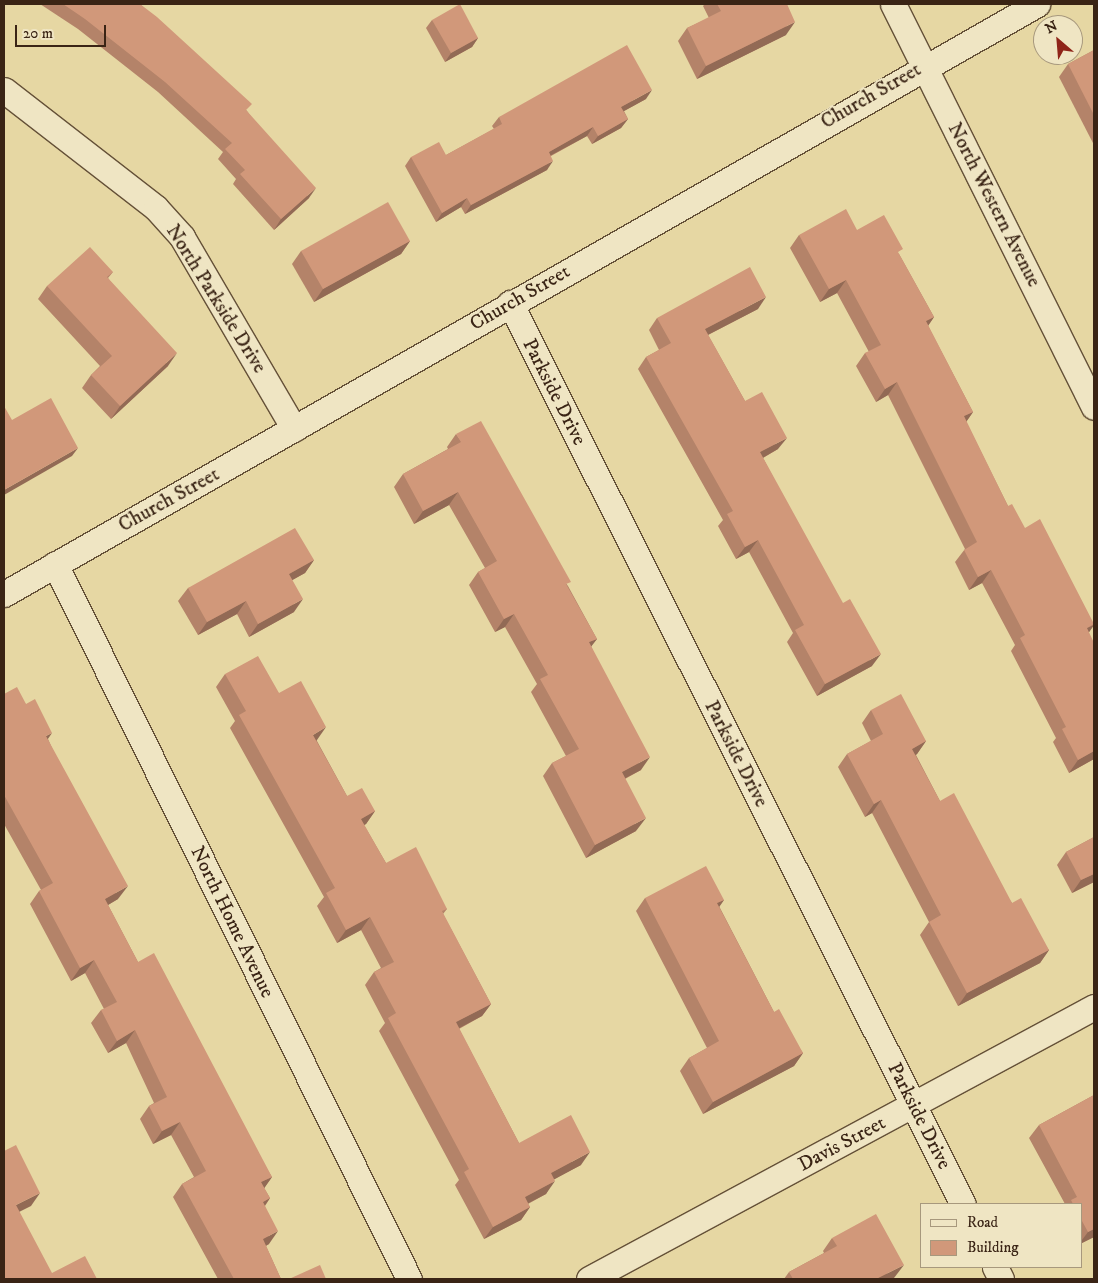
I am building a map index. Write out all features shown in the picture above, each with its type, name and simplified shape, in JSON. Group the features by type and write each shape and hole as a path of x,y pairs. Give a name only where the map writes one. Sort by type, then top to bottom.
{"street":[{"name":"North Western Avenue","path":"893,4 1094,407"},
{"name":"Church Street","path":"4,594 294,429 924,65 1036,4"},
{"name":"North Parkside Drive","path":"4,90 163,215 182,238 234,322 294,429"},
{"name":"Parkside Drive","path":"510,304 962,1203"},
{"name":"North Home Avenue","path":"55,564 409,1279"},
{"name":"Davis Street","path":"589,1279 1094,1007"}],"building":[{"path":"63,4 140,4 157,17 252,104 246,110 316,188 281,219 240,174 245,170 225,149 232,143 165,82"},
{"path":"460,4 478,38 451,53 432,20"},
{"path":"717,4 787,4 795,22 706,66 687,28 721,11"},
{"path":"627,45 652,90 621,107 628,119 598,136 593,127 549,152 553,161 471,205 467,198 442,213 411,157 439,142 446,155 502,124 499,117"},
{"path":"1094,50 1094,115 1069,65 1083,65 1083,56"},
{"path":"388,202 410,241 323,289 301,251"},
{"path":"846,209 857,230 884,215 903,249 898,252 934,317 926,321 973,412 964,416 1008,506 1012,504 1025,528 1040,519 1094,624 1087,628 1094,643 1094,751 1078,760 1062,729 1066,727 1020,638 1025,635 991,570 978,577 964,550 977,542 897,382 885,389 865,353 881,345 846,280 829,289 799,235"},
{"path":"90,247 113,272 107,277 177,353 120,406 91,375 112,356 47,286"},
{"path":"750,267 766,297 705,329 745,401 762,392 787,438 760,452 843,603 850,599 881,654 825,684 795,630 804,625 758,540 745,547 727,514 733,511 646,357 671,343 657,318"},
{"path":"51,398 78,448 4,490 4,406 12,420"},
{"path":"481,421 571,582 566,584 597,639 589,642 650,757 622,772 646,818 595,845 552,763 579,749 540,679 548,675 514,614 504,619 478,572 497,561 458,492 423,511 403,474 461,442 456,434"},
{"path":"295,528 314,560 289,574 303,599 258,624 246,601 207,622 188,588"},
{"path":"258,656 279,693 301,681 326,727 313,735 347,796 362,788 375,811 361,819 386,863 416,847 447,909 442,911 491,1004 456,1022 519,1143 571,1115 590,1152 551,1173 555,1181 525,1197 530,1207 493,1227 464,1172 469,1169 388,1018 396,1013 374,972 394,962 370,917 346,930 326,893 335,888 239,715 246,711 225,674"},
{"path":"17,687 26,704 35,699 52,733 46,736 128,886 105,899 138,962 154,953 272,1177 261,1182 270,1198 263,1202 278,1231 263,1239 281,1279 234,1279 182,1184 206,1171 180,1122 162,1131 149,1106 167,1097 135,1030 117,1041 101,1010 117,1002 94,960 80,968 39,891 53,883 4,795 4,694"},
{"path":"901,694 926,741 912,749 940,801 954,793 1012,903 1021,898 1049,950 967,993 929,922 941,915 881,800 874,804 847,754 883,734 871,710"},
{"path":"1094,837 1094,874 1081,880 1066,852"},
{"path":"706,866 724,900 717,903 774,1012 779,1009 803,1053 713,1102 689,1058 719,1041 645,898"},
{"path":"1094,1095 1094,1229 1088,1232 1083,1223 1083,1203 1072,1203 1071,1200 1077,1197 1039,1125"},
{"path":"16,1145 40,1193 16,1205 52,1273 85,1256 97,1279 4,1279 4,1151"},
{"path":"876,1214 904,1265 876,1279 793,1279 789,1272 837,1246 832,1238"},
{"path":"320,1265 326,1279 289,1279"}]}
